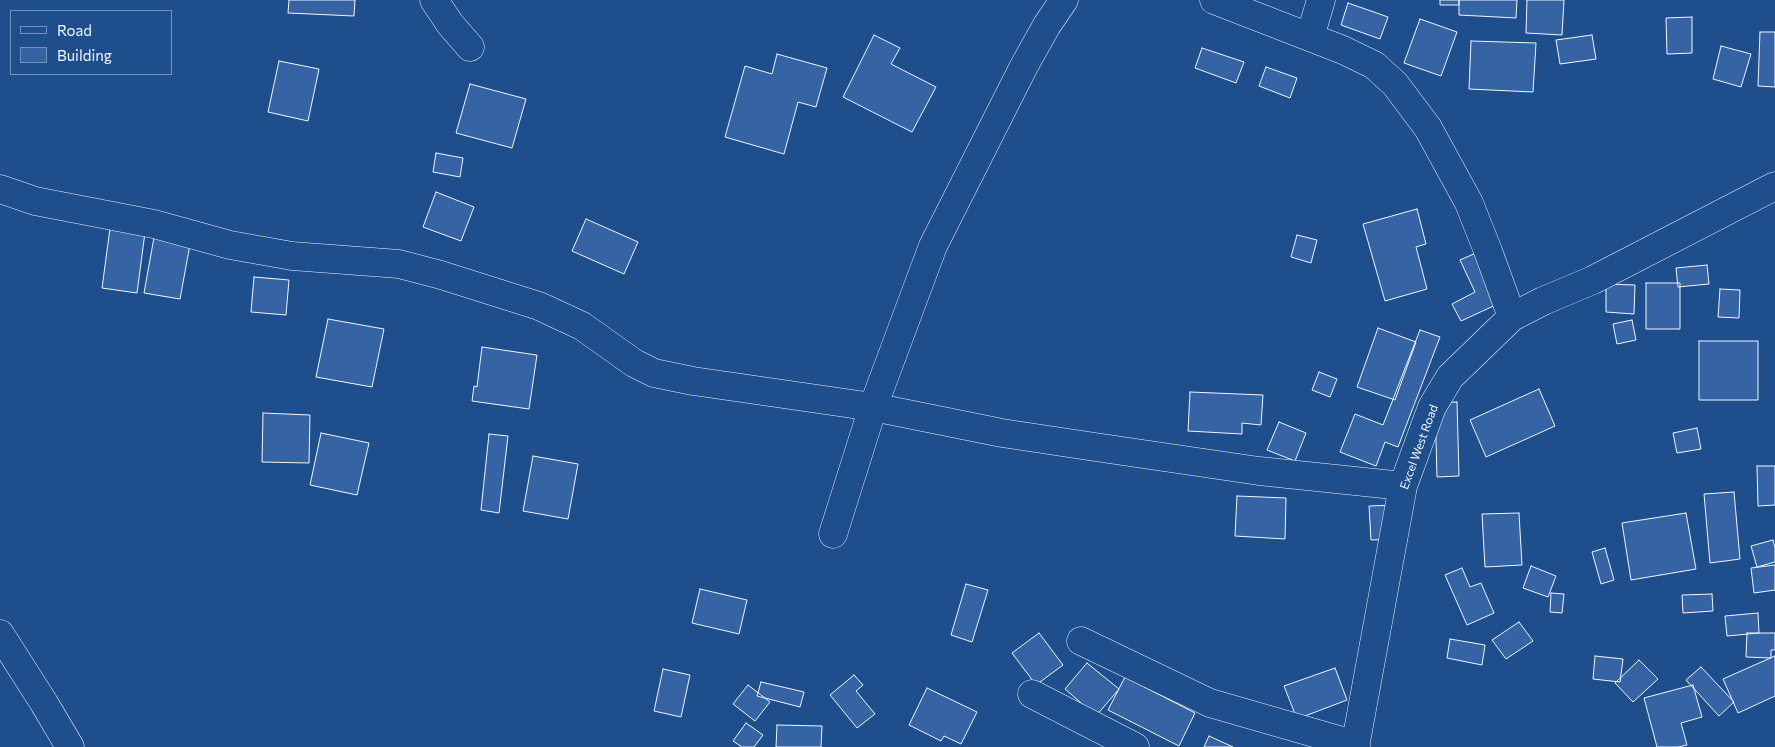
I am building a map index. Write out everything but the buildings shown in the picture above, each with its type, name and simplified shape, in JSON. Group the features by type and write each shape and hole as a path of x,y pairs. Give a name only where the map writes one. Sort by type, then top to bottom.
{"street":[{"path":"434,0 450,24 470,47"},
{"path":"832,534 873,407 933,246 1020,74 1047,25 1064,0"},
{"path":"1214,0 1310,37 1374,65 1395,84 1428,128 1469,203 1512,317"},
{"path":"1310,37 1321,0"},
{"name":"Excel West Road","path":"1356,746 1403,486 1432,406 1450,377 1512,317 1543,301 1593,280 1775,186"},
{"path":"0,189 35,201 154,224 230,245 292,256 399,264 441,275 539,306 582,326 634,363 654,373 744,390 873,407 1002,434 1259,471 1403,486"},
{"path":"0,634 70,747"},
{"path":"1082,641 1210,703 1356,746"},
{"path":"1032,694 1135,747"}]}
